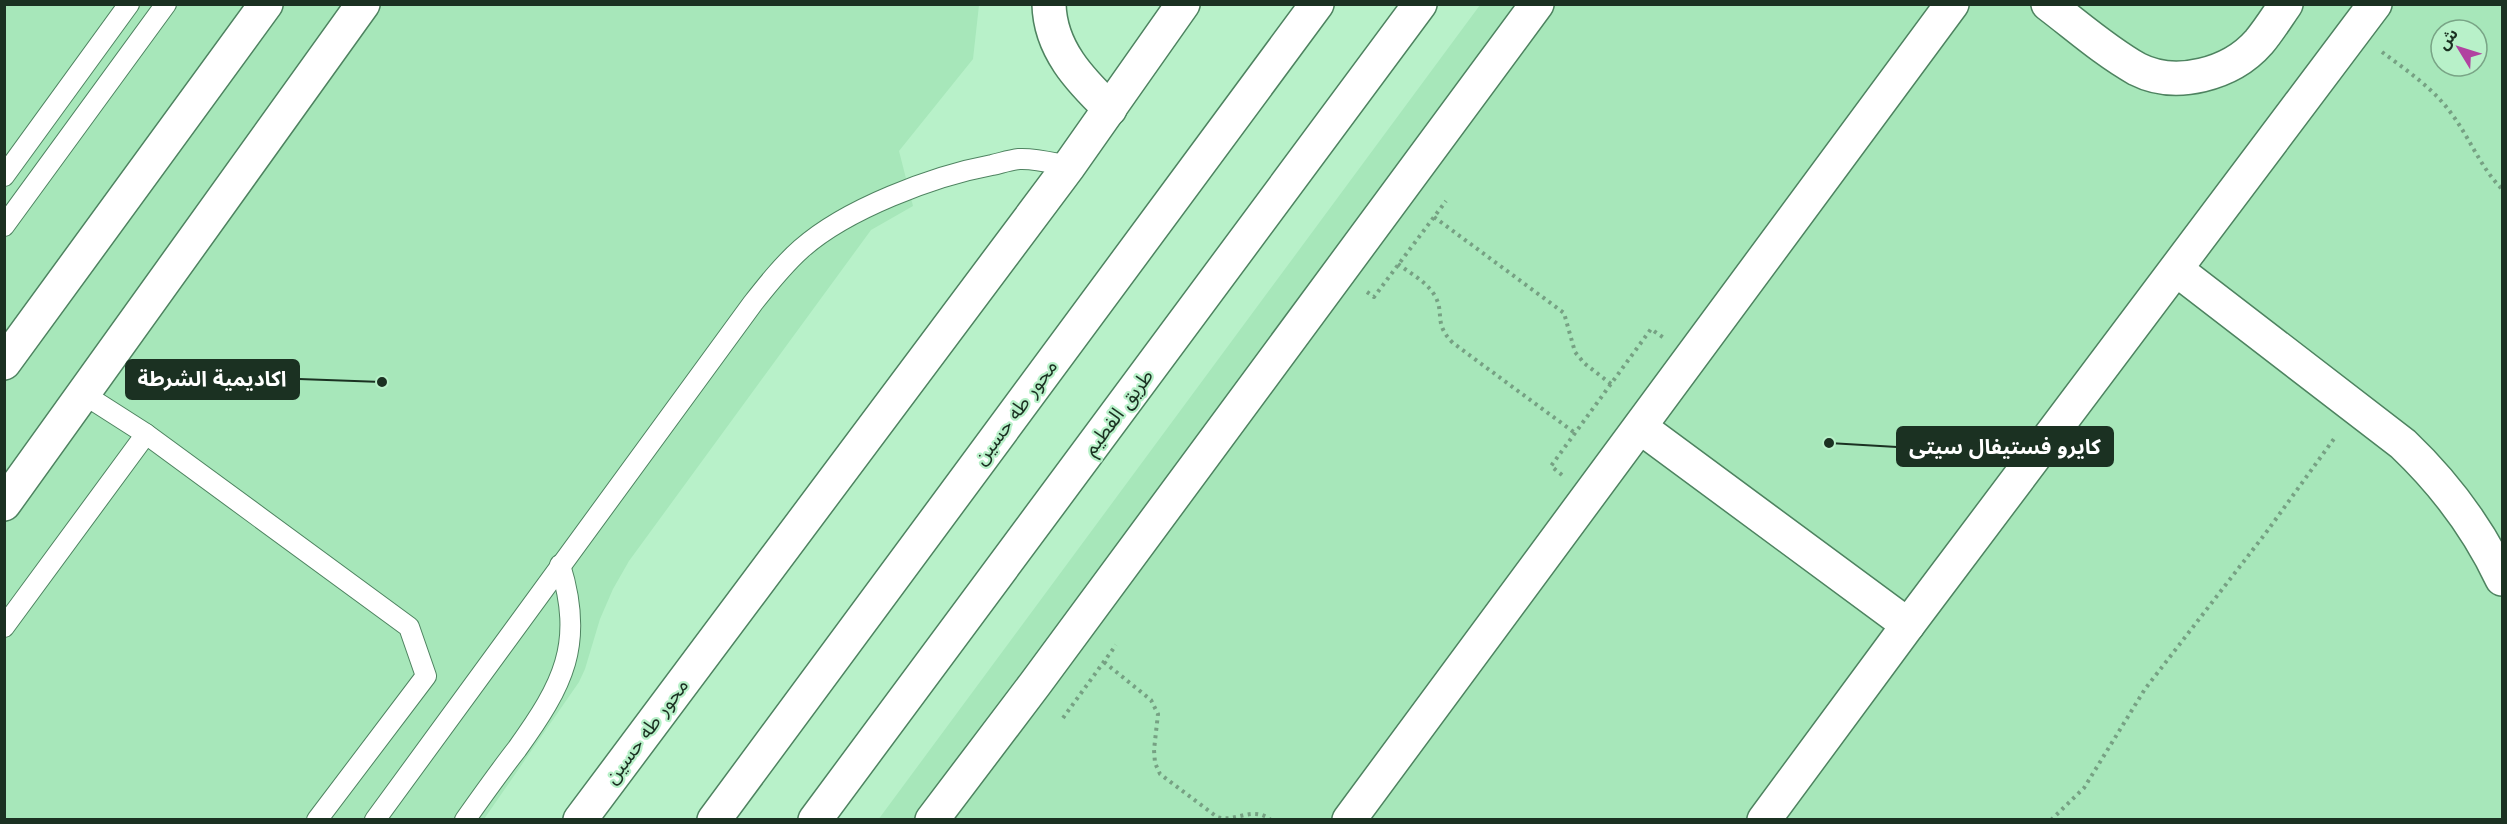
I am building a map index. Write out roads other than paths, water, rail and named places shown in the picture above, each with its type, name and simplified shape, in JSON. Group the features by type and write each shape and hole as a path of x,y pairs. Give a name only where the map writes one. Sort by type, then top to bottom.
{"street":[{"path":"4,363 266,4"},
{"path":"4,504 85,395 363,4"},
{"path":"1049,4 1049,14 1060,48 1078,78 1110,109"},
{"name":"محور طه حسين","path":"580,819 1069,165 1183,4"},
{"name":"محور طه حسين","path":"714,819 1317,4"},
{"name":"طريق الفطيم","path":"815,819 1420,4"},
{"path":"932,819 1042,675 1538,4"},
{"path":"1349,819 1952,4"},
{"path":"2048,4 2139,70 2171,78 2203,76 2231,64 2258,43 2286,4"},
{"path":"1764,819 2375,4"},
{"path":"2177,270 2403,444 2435,474 2462,508 2486,545 2502,579"},
{"path":"1640,426 1908,625"}],"lane":[{"path":"4,176 129,4"},
{"path":"4,226 166,4"},
{"path":"375,819 753,303 775,274 802,248 831,226 909,189 938,179 974,168 1019,159 1069,165"},
{"path":"85,395 146,434 409,627 426,675 317,819"},
{"path":"4,627 146,434"},
{"path":"465,819 537,721 552,698 563,673 570,646 571,619 568,591 560,565"}],"place":[{"name":"اكاديمية الشرطة","path":"382,382"},
{"name":"كايرو فستيفال سيتى","path":"1829,443"}]}
